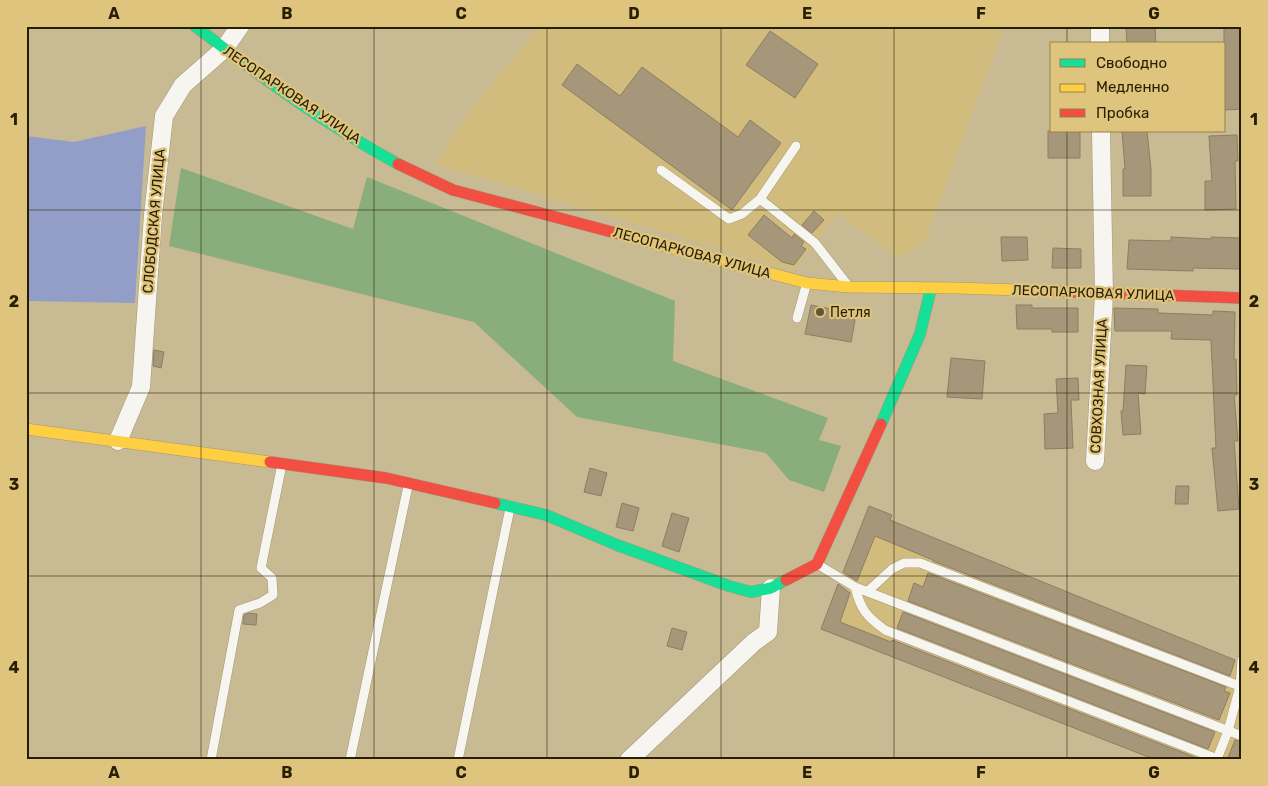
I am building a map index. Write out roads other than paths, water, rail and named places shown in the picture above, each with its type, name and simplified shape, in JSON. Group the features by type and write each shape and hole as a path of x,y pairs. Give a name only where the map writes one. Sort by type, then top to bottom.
{"street":[{"name":"ЛЕСОПАРКОВАЯ УЛИЦА","path":"195,26 224,49 339,130 423,177 453,190 807,283 849,287 1242,298"},
{"name":"СЛОБОДСКАЯ УЛИЦА","path":"118,440 141,387 153,215 164,116 183,85 224,49 240,26"},
{"path":"1100,26 1100,42"},
{"name":"СОВХОЗНАЯ УЛИЦА","path":"1095,461 1104,294 1101,132"},
{"path":"26,429 282,463 409,483 546,515 617,545 729,586 751,592 771,588 817,564 920,334 931,288"},
{"path":"629,760 754,642 768,632 771,588"}],"lane":[{"path":"661,170 729,219 742,214 760,199 796,146"},
{"path":"760,199 815,243 849,287"},
{"path":"797,318 807,283"},
{"path":"211,760 239,610 260,603 273,595 272,578 261,568 282,463"},
{"path":"350,760 409,483"},
{"path":"458,760 510,507"},
{"path":"867,592 892,570 904,563 920,563 1241,687"},
{"path":"817,564 867,592 1242,736"},
{"path":"856,587 860,605 870,619 886,630 1219,759 1241,687 1242,660"}],"water":[{"path":"146,126 135,303 26,301 26,136 74,142"}],"place":[{"name":"Петля","path":"820,312"}]}
